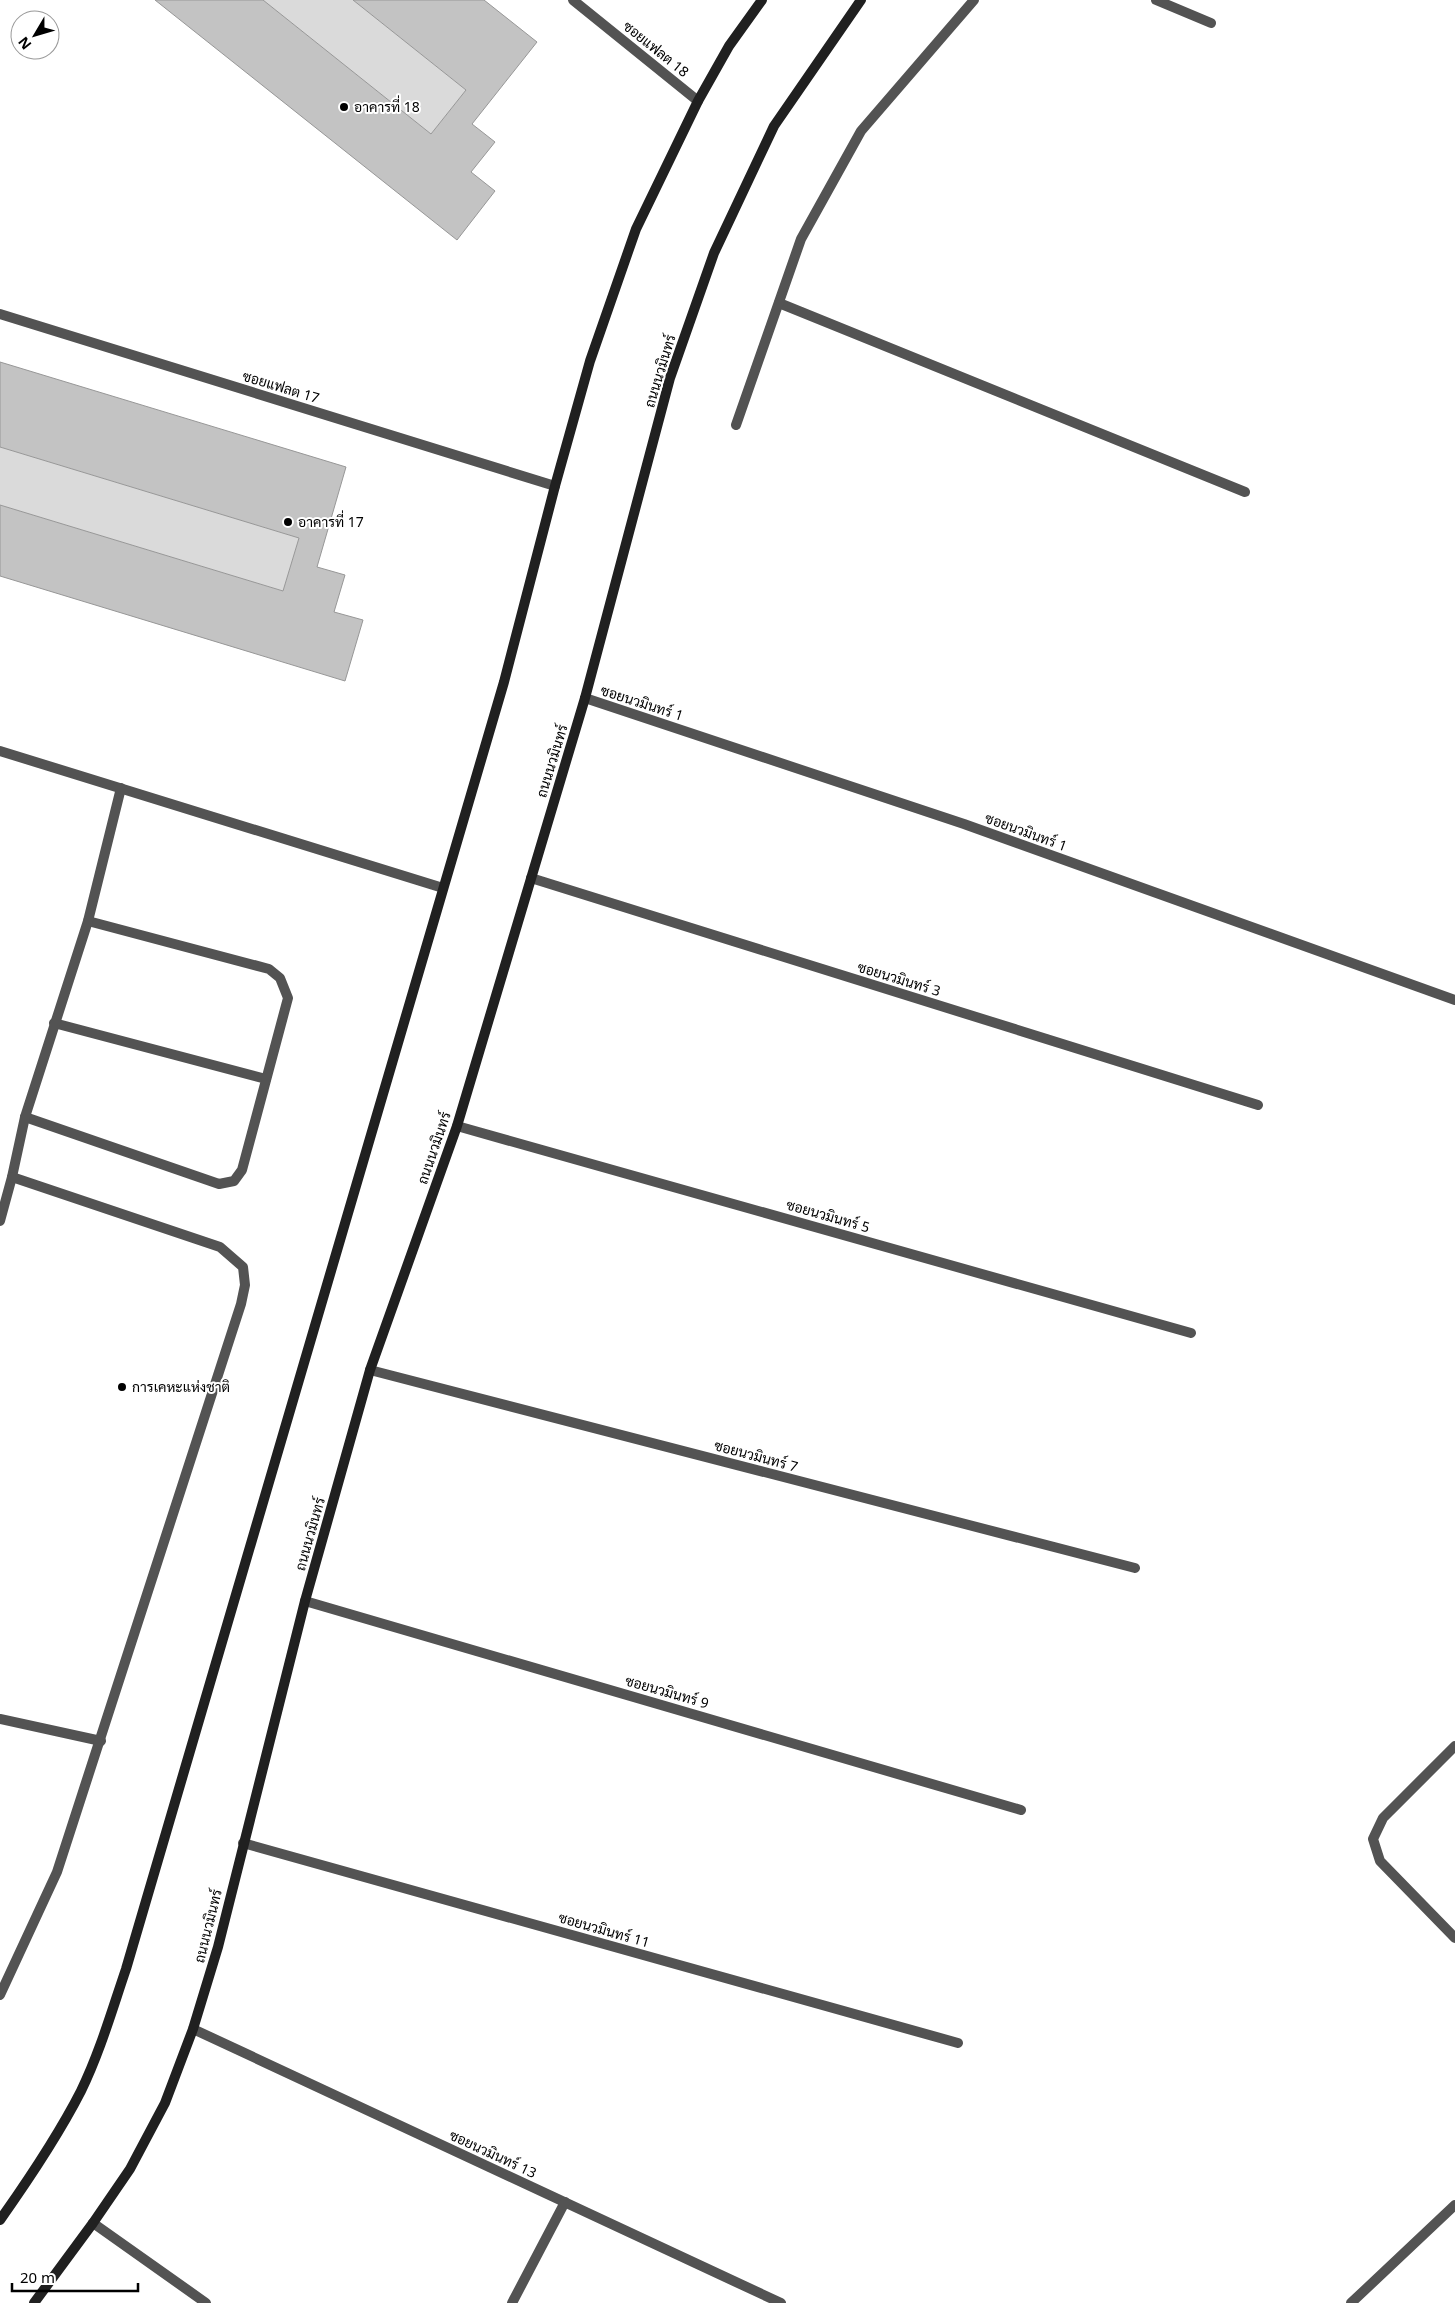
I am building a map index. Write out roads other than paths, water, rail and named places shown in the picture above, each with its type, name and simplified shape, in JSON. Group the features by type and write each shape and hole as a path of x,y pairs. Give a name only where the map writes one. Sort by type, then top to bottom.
{"main road":[{"path":"0,2220 49,2146 81,2090 105,2032 126,1969 504,682 590,361 636,229 698,101 729,46 762,0"},
{"name":"ถนนนวมินทร์","path":"34,2303 130,2169 165,2103 193,2029 218,1947 305,1601 370,1370 457,1126 585,698 670,378 714,253 774,126 861,0"}],"street":[{"name":"ซอยแฟลต 18","path":"573,0 698,101"},
{"path":"736,425 801,239 861,131 974,0"},
{"path":"1156,0 1211,23"},
{"path":"778,303 1245,492"},
{"name":"ซอยแฟลต 17","path":"0,314 555,486"},
{"name":"ซอยนวมินทร์ 1","path":"585,698 964,824 1455,1000"},
{"path":"0,751 443,888"},
{"path":"0,1222 25,1117 88,921 121,788"},
{"name":"ซอยนวมินทร์ 3","path":"531,878 1258,1105"},
{"path":"25,1117 219,1184 234,1181 242,1170 288,998 280,978 272,970 88,921"},
{"path":"54,1023 266,1079"},
{"name":"ซอยนวมินทร์ 5","path":"457,1126 1191,1333"},
{"path":"0,1995 57,1872 101,1741 246,1285 243,1267 220,1247 12,1177"},
{"name":"ซอยนวมินทร์ 7","path":"370,1370 1135,1568"},
{"name":"ซอยนวมินทร์ 9","path":"305,1601 1022,1810"},
{"path":"0,1719 101,1741"},
{"path":"1455,1746 1382,1818 1373,1840 1380,1861 1455,1938"},
{"name":"ซอยนวมินทร์ 11","path":"243,1843 958,2043"},
{"name":"ซอยนวมินทร์ 13","path":"193,2029 781,2303"},
{"path":"512,2303 565,2202"},
{"path":"1351,2303 1455,2205"},
{"path":"93,2223 206,2303"}],"place":[{"name":"อาคารที่ 18","path":"344,107"},
{"name":"อาคารที่ 17","path":"288,522"},
{"name":"การเคหะแห่งชาติ","path":"122,1387"}]}
